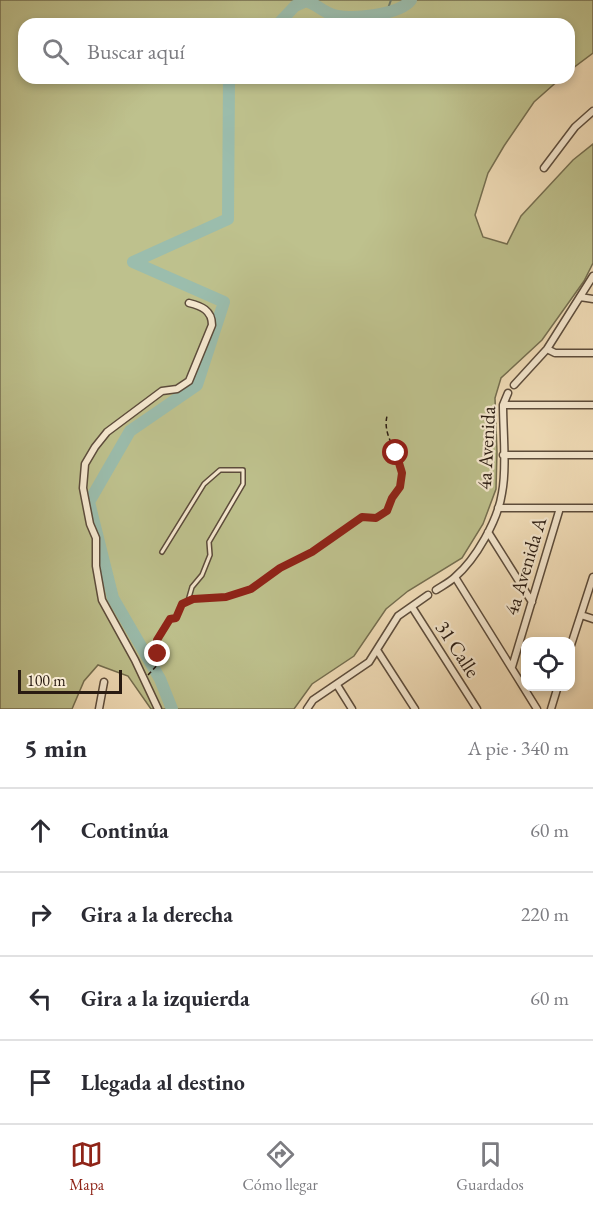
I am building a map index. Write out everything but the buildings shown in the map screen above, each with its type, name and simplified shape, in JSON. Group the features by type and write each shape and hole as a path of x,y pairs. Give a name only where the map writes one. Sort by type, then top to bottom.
{"street":[{"path":"544,168 575,127 593,111"},
{"name":"4a Avenida","path":"514,385 547,349 593,276"},
{"path":"580,297 593,299"},
{"path":"158,709 135,660 102,600 96,566 96,538 90,524 83,488 85,464 107,432 162,391 177,389 189,381 212,325 212,318 209,312 202,307 189,303"},
{"path":"547,349 555,353 593,353"},
{"name":"4a Avenida","path":"436,590 455,577 472,559 488,532 498,508 503,492 503,405 508,393"},
{"path":"503,405 593,405"},
{"path":"503,455 593,455"},
{"path":"498,508 593,508"},
{"name":"4a Avenida A","path":"512,667 560,508"},
{"path":"488,532 531,602"},
{"path":"455,577 537,709"},
{"path":"574,637 593,577"},
{"path":"307,709 313,700 369,662 394,621 428,595"},
{"name":"31 Calle","path":"412,607 477,709"},
{"path":"581,615 593,619"},
{"path":"376,651 414,709"},
{"path":"100,709 104,682"},
{"path":"337,685 352,709"},
{"path":"551,709 557,691"}],"lane":[{"path":"162,552 204,484 220,470 243,470 243,484 209,542 210,555 202,574 192,587 188,601"}],"path":[{"path":"145,678 159,663 157,640 170,619 176,618 182,604 193,599 226,597 251,589 280,568 312,552 362,517 376,518 387,511 400,487 402,473 386,427 387,416"}],"green space":[{"path":"0,0 593,0 593,53 575,66 575,18 18,18 18,84 554,84 534,102 504,146 488,173 475,215 483,237 507,244 521,216 573,160 593,144 593,263 584,281 542,340 501,378 495,398 496,489 483,524 462,558 408,591 386,609 354,656 312,684 294,709 151,709 128,676 98,665 84,681 72,709 0,709"}],"waterway":[{"path":"386,14 391,0"},
{"path":"284,18 295,6 306,1 331,14 361,17 396,10 411,0"},
{"path":"172,709 160,679 113,598 89,502 130,431 197,385 224,302 133,262 228,219 229,84"}],"route":[{"path":"158,654 157,640 170,619 176,618 182,604 193,599 226,597 251,589 280,568 312,552 362,517 376,518 387,511 400,487 402,473 396,453"}]}
